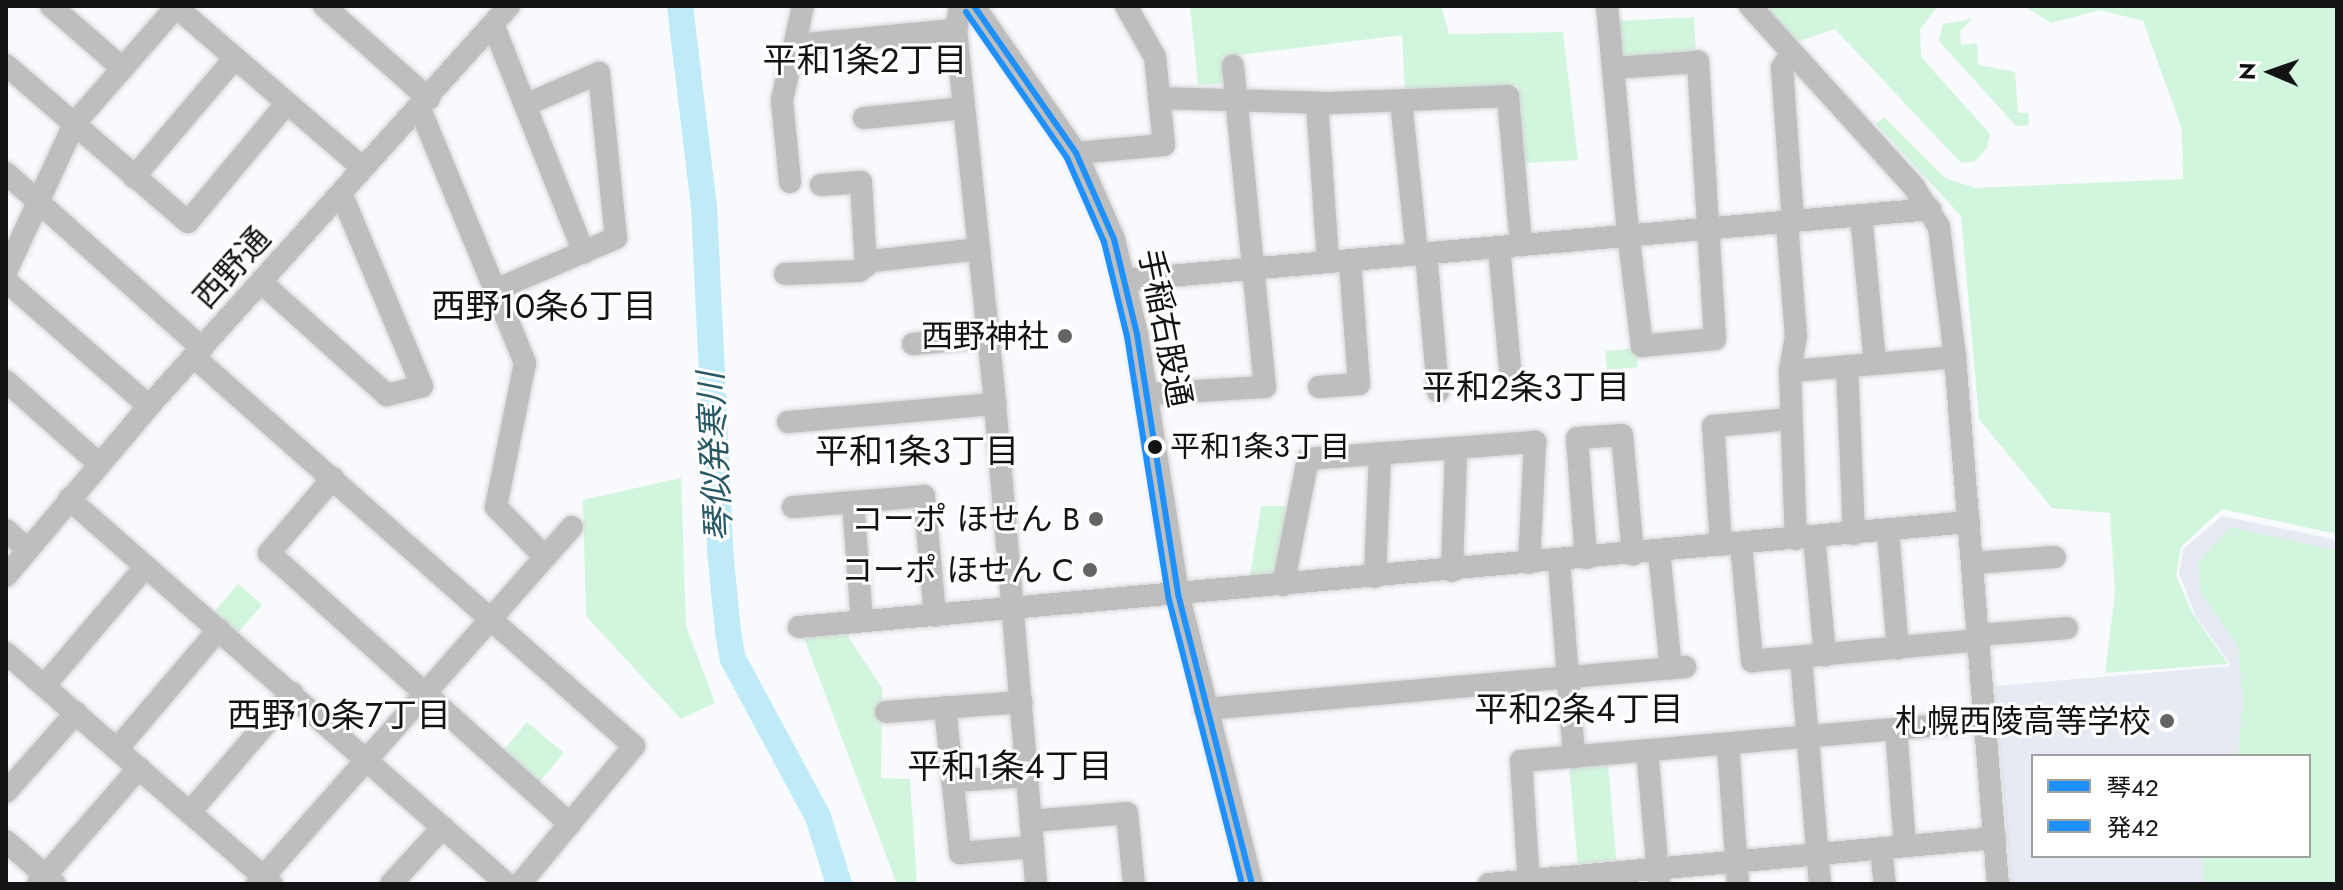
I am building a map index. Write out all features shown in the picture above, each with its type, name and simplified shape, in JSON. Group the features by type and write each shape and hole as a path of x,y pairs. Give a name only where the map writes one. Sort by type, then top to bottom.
{"street":[{"path":"51,6 121,67"},
{"path":"6,272 74,124 176,6 363,168"},
{"path":"324,6 425,104 525,363 496,507 545,557"},
{"name":"西野通","path":"6,576 149,406 363,168 425,104 509,6"},
{"path":"790,182 782,100 803,6"},
{"path":"960,6 956,30 995,404 1036,884"},
{"name":"手稲右股通","path":"974,6 1076,153 1114,239 1147,394 1178,594 1252,884"},
{"path":"1076,153 1164,145 1155,57 1126,6"},
{"path":"1607,6 1628,233 1642,346 1715,339 1698,62 1613,68"},
{"path":"1750,6 1930,209 1945,251 1998,884"},
{"path":"494,27 584,253"},
{"path":"796,45 956,30"},
{"path":"1791,54 1782,68 1796,336 1790,371 1791,419 1805,538 1825,655"},
{"path":"134,177 235,58"},
{"path":"6,65 188,222 287,103"},
{"path":"1147,394 1265,387 1233,66"},
{"path":"495,290 616,238 599,73 525,105"},
{"path":"1159,98 1317,103 1508,96 1511,379"},
{"path":"1401,101 1438,391"},
{"path":"1317,103 1359,384 1319,387"},
{"path":"864,118 964,108"},
{"path":"6,173 333,478 634,746 520,884"},
{"path":"821,185 861,182 866,266"},
{"path":"262,283 387,395 422,386 341,193"},
{"path":"1124,280 1628,233 1930,209"},
{"path":"1861,215 1875,363"},
{"path":"785,274 859,271 872,261 979,249"},
{"path":"6,281 149,406"},
{"path":"913,344 988,337"},
{"path":"1790,371 1955,357"},
{"path":"1847,366 1854,534"},
{"path":"6,381 99,464"},
{"path":"788,422 995,404"},
{"path":"1791,419 1713,426 1752,661 1898,649 2067,628"},
{"path":"1586,558 1577,438 1622,435 1633,554"},
{"path":"1283,585 1308,459 1535,442 1529,563"},
{"path":"1452,571 1456,448"},
{"path":"1375,577 1380,453"},
{"path":"333,478 269,553 570,824"},
{"path":"793,507 924,496 935,615"},
{"path":"69,499 507,884"},
{"path":"853,502 862,621"},
{"path":"799,627 1452,571 1969,522"},
{"path":"10,666 44,686 76,713 265,882 572,527"},
{"path":"6,530 27,549"},
{"path":"1888,531 1898,649"},
{"path":"1205,709 1678,668 1659,552"},
{"path":"1972,563 2055,557"},
{"path":"1559,561 1574,757"},
{"path":"44,686 146,566"},
{"path":"117,749 219,629"},
{"path":"1801,658 1820,884"},
{"path":"190,812 292,693"},
{"path":"886,712 1022,702"},
{"path":"945,707 960,853 1033,847"},
{"path":"6,792 76,713"},
{"path":"1529,882 1521,761 1985,721"},
{"path":"1896,729 1905,846"},
{"path":"1728,745 1737,873"},
{"path":"1647,750 1658,876"},
{"path":"6,841 46,881 139,768"},
{"path":"952,781 1028,776"},
{"path":"1031,821 1127,813 1134,884"},
{"path":"391,884 443,827"},
{"path":"1489,884 1737,873 1818,854 1995,838"},
{"path":"1881,848 1885,884"}],"shaded area":[{"name":"札幌西陵高等学校","path":"2222,516 2337,540 2337,884 2011,884 1995,686 2231,666 2195,615 2179,573 2183,549"}],"green space":[{"path":"1190,6 1441,6 1449,34 1563,32 1578,160 1526,163 1518,85 1405,94 1402,35 1222,57 1222,84 1198,85"},
{"path":"1764,6 1938,6 1920,29 1921,57 1990,134 1987,148 1975,161 1961,163 1835,29 1794,43"},
{"path":"2024,6 2337,6 2337,534 2222,509 2181,547 2176,576 2193,614 2228,664 2105,673 2115,592 2110,513 2052,508 1979,419 1961,216 1876,124 1884,117 1945,178 1975,188 2183,179 2182,129 2143,21 2101,10 2051,23"},
{"path":"1694,17 1696,52 1619,56 1617,21"},
{"path":"1972,19 1960,31 1961,45 1977,43 1978,65 2015,72 2018,113 2028,113 2029,125 2016,126 1939,41 1943,24"},
{"path":"1636,348 1638,367 1607,370 1605,351"},
{"path":"681,478 686,626 715,703 681,719 586,616 583,500"},
{"path":"1261,506 1294,506 1279,574 1250,577"},
{"path":"2231,527 2337,551 2337,884 2204,884 2202,858 2311,858 2311,754 2238,754 2243,700 2238,645 2201,594 2199,561"},
{"path":"238,584 262,605 237,634 213,613"},
{"path":"845,632 882,688 881,778 910,779 917,884 897,884 804,638"},
{"path":"527,722 564,753 538,783 501,753"},
{"path":"1608,764 1616,861 1578,864 1569,767"}],"waterway":[{"name":"琴似発寒川","path":"680,6 704,206 720,550 728,632 733,659 818,817 839,884"}],"transit line":[{"name":"琴42","path":"974,6 1076,153 1114,239 1137,334 1178,594 1252,884"},
{"name":"発42","path":"966,12 1067,158 1104,242 1127,336 1168,596 1242,884"}],"place":[{"name":"西野神社","path":"1065,336"},
{"name":"平和1条3丁目","path":"1155,447"},
{"name":"コーポ ほせん B","path":"1096,519"},
{"name":"コーポ ほせん C","path":"1090,570"},
{"name":"札幌西陵高等学校","path":"2167,721"}],"district":[{"name":"平和1条2丁目","path":"865,61"},
{"name":"西野10条6丁目","path":"544,307"},
{"name":"平和2条3丁目","path":"1526,388"},
{"name":"平和1条3丁目","path":"917,452"},
{"name":"平和2条4丁目","path":"1579,710"},
{"name":"西野10条7丁目","path":"339,716"},
{"name":"平和1条4丁目","path":"1010,767"}]}
